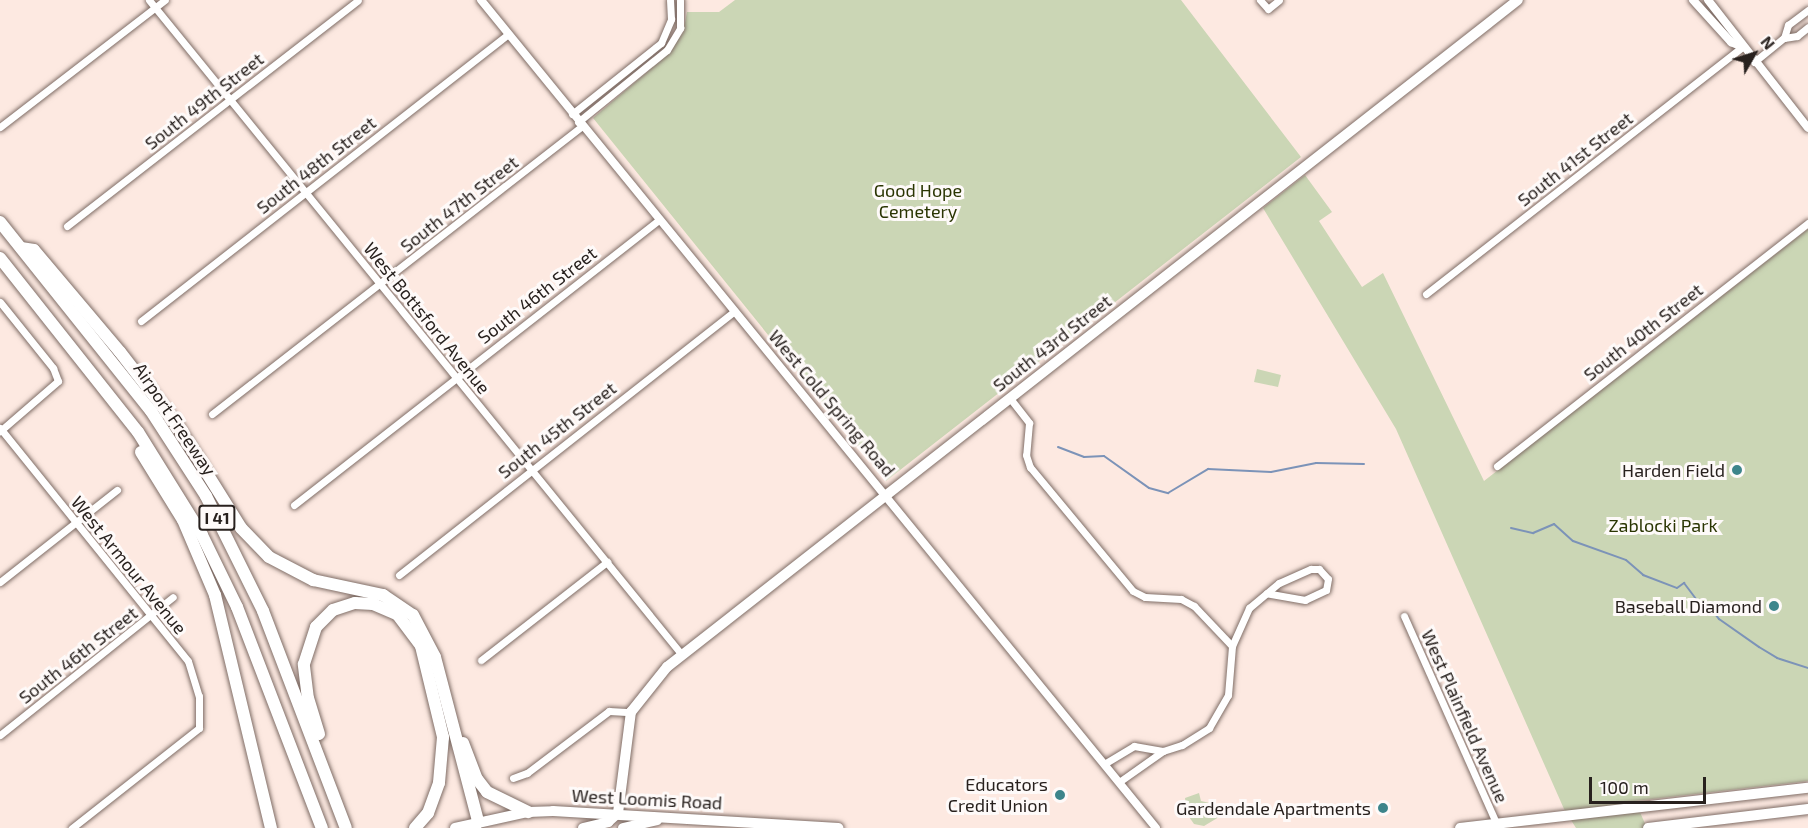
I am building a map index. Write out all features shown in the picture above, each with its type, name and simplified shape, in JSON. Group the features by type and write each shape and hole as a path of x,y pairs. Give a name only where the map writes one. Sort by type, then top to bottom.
{"highway":[{"name":"Airport Freeway","path":"0,222 151,411 206,496 263,611 346,828"},
{"path":"21,248 34,250 120,352 184,436 241,528 269,557 313,580 382,595 413,615 432,648 455,726 476,825"},
{"name":"I 41","path":"0,258 118,405 164,471 220,572 322,828"},
{"path":"118,405 125,429 183,520 215,595 271,828"},
{"path":"346,828 342,801 308,699 304,664 310,636 320,621 341,606 364,602 397,614 413,632 425,659 440,715 442,772 428,813 415,828"},
{"path":"455,726 477,779 487,792 528,812"}],"main road":[{"name":"South 43rd Street","path":"618,813 631,712 650,684 682,655 1512,0"},
{"name":"South 43rd Street","path":"1503,9 1518,0"},
{"path":"1460,828 1498,826 1808,788"},
{"path":"1727,797 1731,819"},
{"path":"1648,828 1808,809"},
{"name":"West Loomis Road","path":"455,828 528,812 618,813 838,828"},
{"path":"583,828 608,822 618,813"},
{"path":"623,828 675,817"}],"street":[{"name":"West Bottsford Avenue","path":"149,0 682,655"},
{"path":"0,127 165,0"},
{"name":"South 49th Street","path":"67,226 358,0"},
{"name":"West Cold Spring Road","path":"481,0 658,221 886,495 1156,828"},
{"path":"572,114 661,43 671,19 670,0"},
{"path":"661,43 667,51 680,28 680,0"},
{"path":"1260,0 1268,9 1278,0"},
{"path":"1693,0 1731,42 1742,47"},
{"path":"1708,0 1742,47 1808,128"},
{"path":"1784,38 1788,26 1808,10"},
{"path":"1754,62 1784,38 1797,36 1808,27"},
{"name":"South 48th Street","path":"141,321 508,34"},
{"name":"South 41st Street","path":"1426,294 1742,47"},
{"name":"South 47th Street","path":"213,414 381,285 667,51"},
{"name":"South 46th Street","path":"294,505 658,221"},
{"name":"South 40th Street","path":"1497,466 1808,223"},
{"path":"0,302 58,379 56,386 0,430"},
{"name":"South 45th Street","path":"399,575 735,311"},
{"path":"1009,397 1029,423 1026,455 1030,467 1133,591 1145,597 1181,599 1194,606 1232,646"},
{"name":"West Armour Avenue","path":"0,430 192,670 201,715 201,725 195,732 72,828"},
{"path":"0,582 117,490"},
{"path":"481,660 607,562"},
{"path":"1119,782 1163,750 1193,740 1209,728 1221,710 1229,687 1232,646 1242,618 1268,592 1311,569 1319,569 1328,579 1326,590 1305,600 1268,592"},
{"name":"South 46th Street","path":"0,735 174,597"},
{"name":"West Plainfield Avenue","path":"1404,616 1498,826"},
{"path":"513,778 527,773 609,711 631,712"},
{"path":"1104,764 1134,746 1163,750"}],"green space":[{"name":"Good Hope Cemetery","path":"735,0 1181,0 1301,157 886,481 593,118 666,56 683,33 687,12 719,12"},
{"name":"Zablocki Park","path":"1305,175 1332,212 1319,221 1362,287 1383,273 1484,481 1808,229 1808,781 1635,801 1647,828 1576,828 1564,809 1396,429 1263,208"},
{"path":"1257,369 1281,375 1278,387 1254,382"},
{"path":"1199,793 1201,801 1214,804 1219,811 1219,817 1204,826 1194,824 1187,814 1185,798"}],"waterway":[{"path":"1058,447 1084,457 1104,456 1149,488 1168,493 1208,469 1271,472 1316,463 1364,464"},
{"path":"1511,528 1533,533 1554,524 1573,541 1626,560 1643,575 1677,588 1684,583 1697,600 1708,605 1719,619 1759,647 1777,658 1808,668"}],"place":[{"name":"Harden Field","path":"1737,470"},
{"name":"Baseball Diamond","path":"1774,606"},
{"name":"Educators Credit Union","path":"1060,795"},
{"name":"Gardendale Apartments","path":"1383,808"}]}
